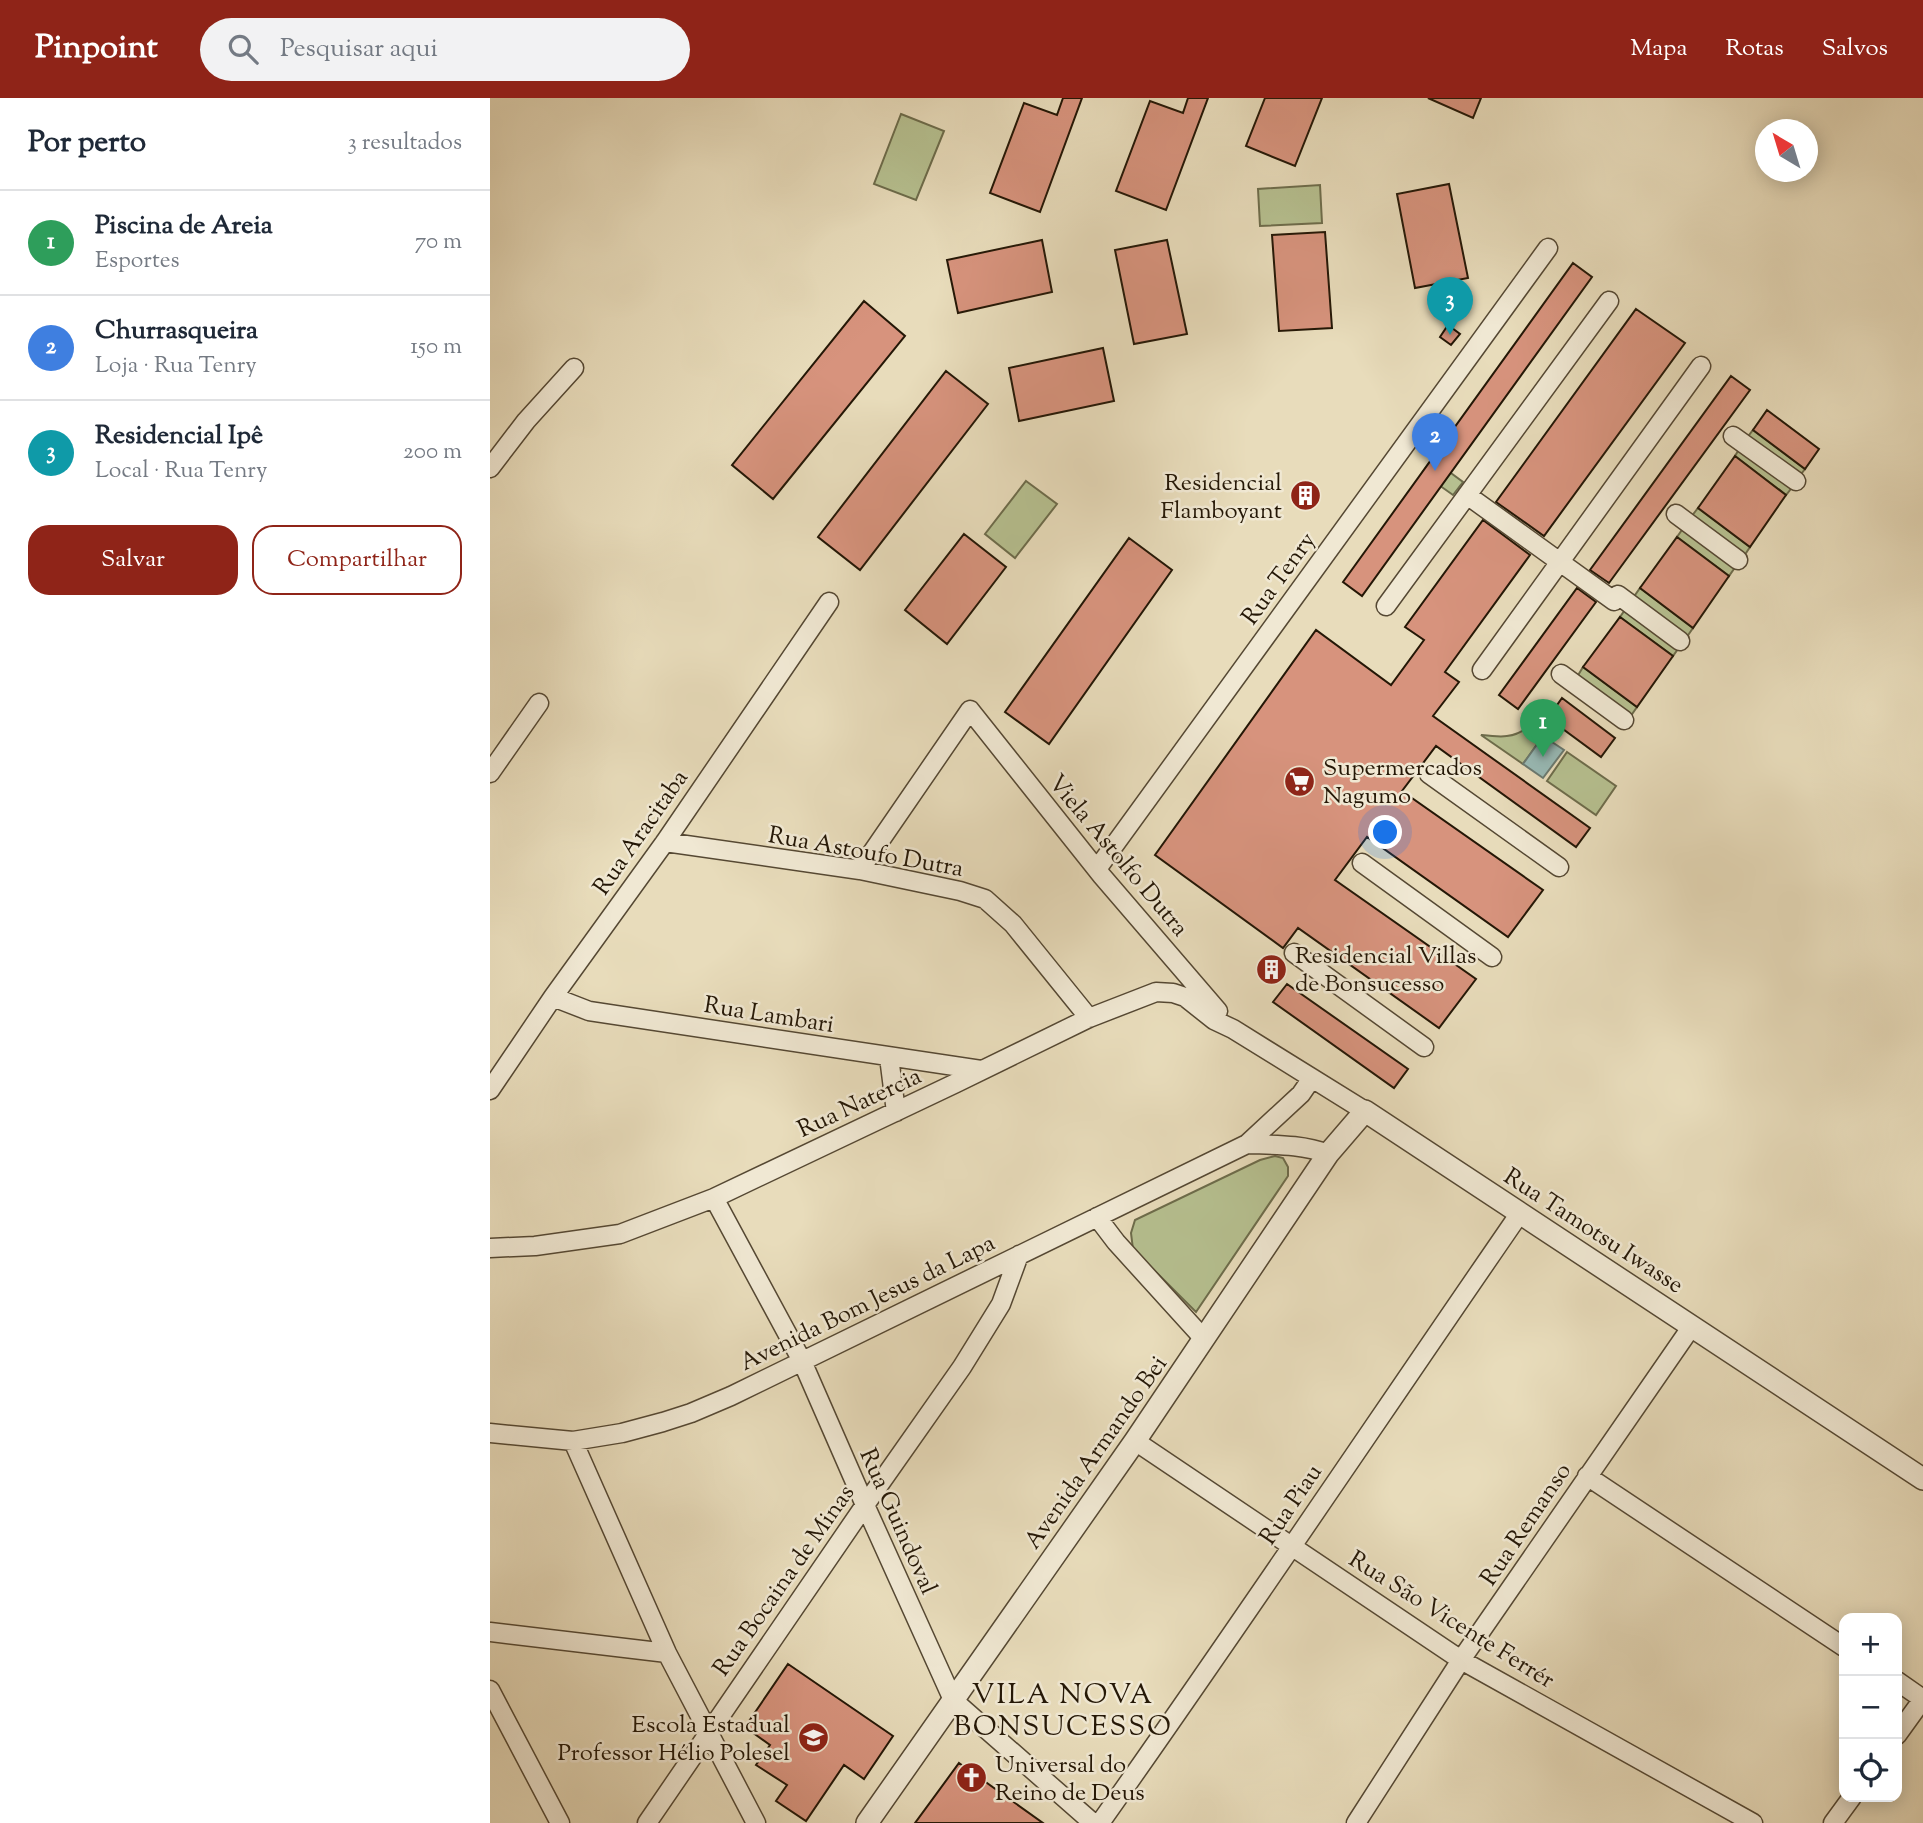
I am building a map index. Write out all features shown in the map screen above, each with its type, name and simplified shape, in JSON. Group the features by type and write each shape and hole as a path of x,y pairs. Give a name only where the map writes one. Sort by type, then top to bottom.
{"street":[{"name":"Rua Tenry","path":"1097,869 1548,248"},
{"path":"1386,606 1609,300"},
{"path":"1482,670 1701,366"},
{"path":"490,468 526,421 574,368"},
{"path":"1733,436 1796,481"},
{"path":"1467,495 1559,562 1681,641"},
{"path":"1676,514 1738,560"},
{"name":"Rua Aracitaba","path":"490,1090 552,997 665,842 829,602"},
{"path":"1561,674 1625,720"},
{"path":"490,773 539,703"},
{"name":"Viela Astolfo Dutra","path":"860,870 970,710 1097,869 1233,1029"},
{"path":"1429,774 1559,867"},
{"name":"Rua Astoufo Dutra","path":"665,842 860,870 960,891 985,899 1013,924 1089,1018"},
{"path":"1362,863 1492,957"},
{"path":"1294,953 1424,1047"},
{"name":"Rua Natercia","path":"490,1248 535,1246 620,1234 714,1198 1089,1018 1156,992 1185,996 1214,1020 1233,1029"},
{"name":"Rua Lambari","path":"552,997 589,1011 981,1070"},
{"name":"Rua Tamotsu Iwasse","path":"1233,1029 1366,1111 1923,1479"},
{"path":"889,1057 896,1112"},
{"name":"Avenida Bom Jesus da Lapa","path":"490,1433 573,1441 622,1433 691,1413 1247,1144 1301,1094 1312,1078"},
{"name":"Avenida Armando Bei","path":"867,1823 1135,1441 1328,1154 1366,1111"},
{"name":"Avenida Bom Jesus da Lapa","path":"1247,1144 1312,1148 1328,1154"},
{"name":"Rua Guindoval","path":"714,1198 802,1361 953,1700 1093,1823"},
{"name":"Rua Piau","path":"1100,1823 1215,1660 1520,1213"},
{"path":"1097,1217 1116,1242 1204,1339"},
{"name":"Rua Bocaina de Minas","path":"647,1823 864,1505 962,1367 1001,1304 1019,1255"},
{"name":"Rua Remanso","path":"1360,1822 1461,1660 1692,1326"},
{"path":"573,1441 667,1653 756,1823"},
{"name":"Rua São Vicente Ferrér","path":"1135,1441 1461,1660 1753,1823"},
{"path":"1587,1476 1839,1644"},
{"path":"490,1632 667,1653"},
{"path":"1902,1684 1923,1699 1902,1728"},
{"path":"490,1690 560,1823"},
{"path":"1833,1823 1848,1802"}],"green space":[{"path":"901,114 944,131 916,200 874,184"},
{"path":"1320,185 1322,223 1260,226 1258,189"},
{"path":"1753,430 1805,469 1798,478 1746,439"},
{"path":"1741,446 1794,485 1786,495 1735,456"},
{"path":"1432,459 1463,482 1453,495 1422,473"},
{"path":"1026,481 1057,504 1015,558 985,534"},
{"path":"1698,508 1750,547 1744,556 1691,517"},
{"path":"1684,527 1736,566 1729,576 1677,537"},
{"path":"1640,588 1693,628 1686,638 1633,598"},
{"path":"1627,607 1680,646 1673,656 1620,617"},
{"path":"1583,667 1637,707 1630,717 1577,677"},
{"path":"1529,726 1543,736 1523,764 1481,735 1512,735"},
{"path":"1567,752 1616,786 1596,815 1547,781"},
{"path":"1275,1156 1283,1158 1288,1167 1288,1176 1196,1312 1133,1249 1131,1233 1135,1220 1260,1160"}],"water":[{"path":"1543,736 1564,750 1543,778 1523,764"}],"building":[{"path":"1063,98 1082,98 1040,212 990,193 1024,103 1057,115"},
{"path":"1188,98 1208,98 1166,210 1116,191 1150,101 1183,113"},
{"path":"1265,98 1322,98 1295,166 1246,146"},
{"path":"1428,98 1481,98 1473,118"},
{"path":"1449,184 1468,278 1415,288 1397,194"},
{"path":"1325,232 1332,328 1279,331 1272,235"},
{"path":"1042,240 1052,292 958,313 947,260"},
{"path":"1167,240 1187,334 1134,344 1115,250"},
{"path":"1573,263 1592,277 1362,596 1343,582"},
{"path":"864,301 905,336 773,499 732,465"},
{"path":"1636,309 1685,343 1544,536 1496,502"},
{"path":"1448,325 1460,334 1451,345 1440,337"},
{"path":"1103,348 1114,401 1019,421 1009,368"},
{"path":"946,371 988,404 860,570 818,537"},
{"path":"1731,376 1750,390 1609,583 1590,570"},
{"path":"1767,410 1819,449 1805,469 1753,430"},
{"path":"1735,456 1786,495 1750,547 1698,508"},
{"path":"1483,520 1530,555 1445,672 1459,682 1433,716 1590,828 1576,847 1436,746 1402,791 1543,890 1508,937 1367,837 1335,880 1476,979 1439,1028 1298,928 1283,948 1155,855 1316,630 1391,685 1424,640 1405,627"},
{"path":"964,534 1006,567 947,644 905,610"},
{"path":"1677,537 1729,576 1693,628 1640,588"},
{"path":"1129,538 1172,570 1049,744 1005,712"},
{"path":"1577,588 1596,602 1518,709 1499,695"},
{"path":"1620,617 1673,656 1637,707 1583,667"},
{"path":"1562,698 1615,738 1601,757 1548,718"},
{"path":"1287,984 1408,1069 1394,1088 1273,1002"},
{"name":"Escola Estadual Professor Hélio Polesel","path":"788,1664 893,1736 864,1779 844,1765 806,1821 776,1801 787,1785 756,1765 770,1745 745,1727"},
{"path":"959,1763 1043,1823 915,1823"}],"place":[{"name":"Residencial Ipê","path":"1450,335"},
{"name":"Churrasqueira","path":"1435,471"},
{"name":"Residencial Flamboyant","path":"1305,496"},
{"name":"Piscina de Areia","path":"1543,757"},
{"name":"Supermercados Nagumo","path":"1300,781"},
{"name":"Residencial Villas de Bonsucesso","path":"1272,969"},
{"name":"Escola Estadual Professor Hélio Polesel","path":"813,1738"},
{"name":"Universal do Reino de Deus","path":"972,1778"}],"district":[{"name":"VILA NOVA BONSUCESSO","path":"1063,1709"}]}
